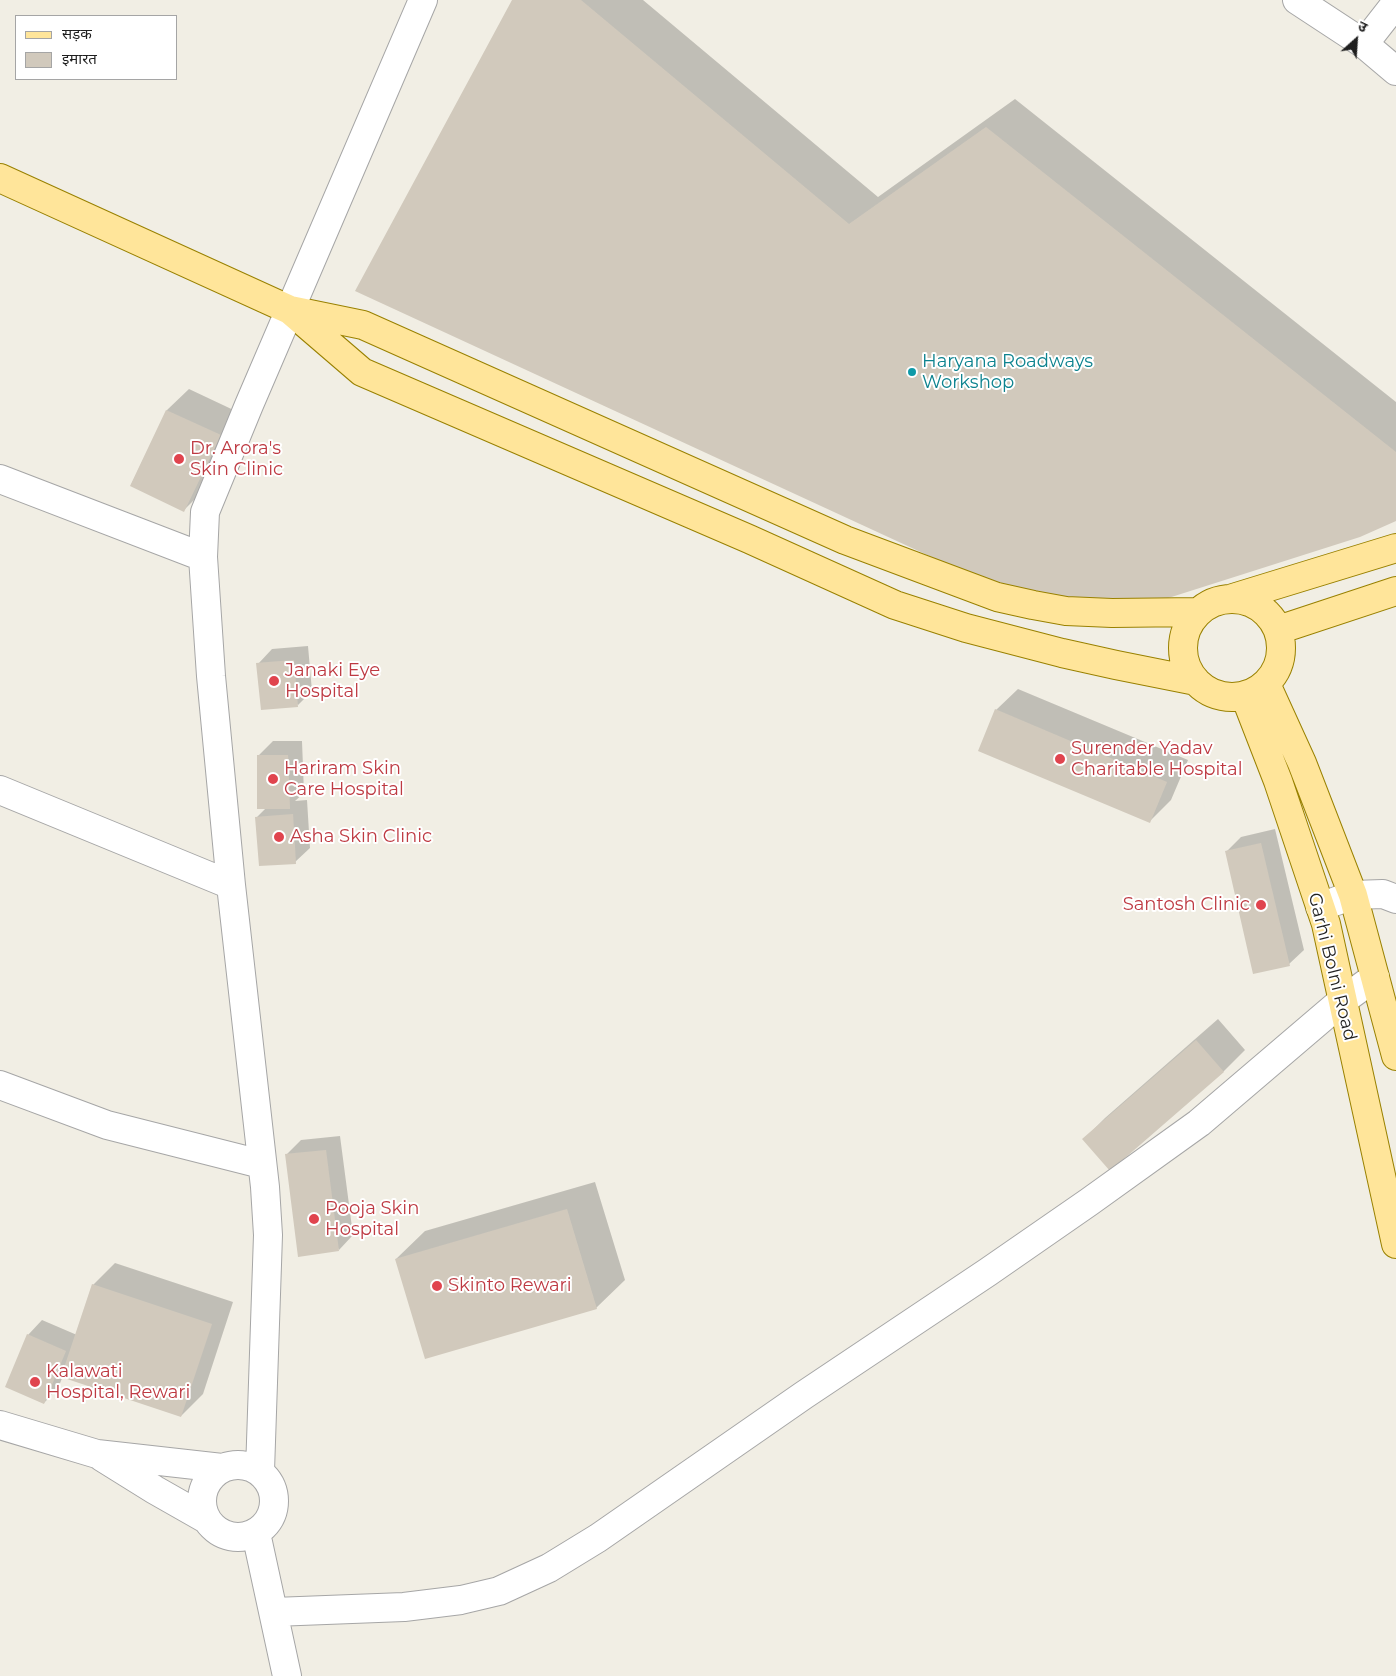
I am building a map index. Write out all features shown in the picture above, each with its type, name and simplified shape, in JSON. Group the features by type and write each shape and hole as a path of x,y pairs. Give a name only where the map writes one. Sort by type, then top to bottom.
{"main road":[{"path":"0,178 290,310 363,325 845,540 996,597 1033,606 1066,611 1112,613 1198,612"},
{"path":"290,310 362,372 749,538 895,605 966,628 1062,653 1196,681"},
{"path":"1233,598 1252,602 1268,614 1278,630 1281,649 1277,668 1256,690 1235,698 1210,691 1196,681 1186,665 1182,646 1187,627 1198,612 1214,601 1233,598 1396,548"},
{"path":"1278,630 1396,591"},
{"name":"Garhi Bolni Road","path":"1256,690 1302,763 1353,895 1396,1056"},
{"name":"Garhi Bolni Road","path":"1256,690 1278,781 1326,924 1396,1244"}],"street":[{"path":"260,1471 268,1235 265,1187 231,885 211,676 203,556 205,512 423,0"},
{"path":"1297,0 1364,44 1396,71"},
{"path":"1364,44 1396,3"},
{"path":"0,479 203,556"},
{"path":"0,790 231,885"},
{"path":"1320,907 1353,895 1383,894 1396,899"},
{"path":"274,1612 404,1607 460,1600 499,1591 549,1568 598,1538 804,1395 1105,1191 1198,1123 1342,1001 1375,978"},
{"path":"0,1085 107,1125 261,1164"},
{"path":"0,1425 97,1454 222,1468 238,1465 260,1471 272,1485 275,1503 269,1520 256,1533 243,1537 228,1536 216,1530 206,1519 97,1454"},
{"path":"206,1519 202,1505 203,1490 210,1477 222,1468"},
{"path":"256,1533 287,1676"}],"building":[{"name":"Haryana Roadways Workshop","path":"512,0 581,0 849,224 986,127 1396,452 1396,521 1360,537 1140,607 1003,590 355,291"},
{"path":"166,410 221,435 184,512 130,486"},
{"path":"294,660 298,707 261,710 256,663"},
{"path":"995,709 1167,782 1150,823 978,751"},
{"path":"257,755 288,755 290,809 257,809"},
{"path":"293,814 296,864 259,866 255,817"},
{"path":"1261,843 1290,966 1253,974 1225,851"},
{"path":"1196,1040 1224,1072 1110,1171 1082,1139"},
{"path":"326,1150 339,1251 298,1257 285,1154"},
{"path":"567,1209 597,1309 425,1359 395,1259"},
{"path":"92,1284 212,1324 181,1417 61,1377"},
{"path":"27,1334 66,1351 44,1404 5,1387"}],"place":[{"name":"Haryana Roadways Workshop","path":"912,372"},
{"name":"Dr. Arora's Skin Clinic","path":"179,459"},
{"name":"Janaki Eye Hospital","path":"274,681"},
{"name":"Surender Yadav Charitable Hospital","path":"1060,759"},
{"name":"Hariram Skin Care Hospital","path":"273,779"},
{"name":"Asha Skin Clinic","path":"279,837"},
{"name":"Santosh Clinic","path":"1261,905"},
{"name":"Pooja Skin Hospital","path":"314,1219"},
{"name":"Skinto Rewari","path":"437,1286"},
{"name":"Kalawati Hospital, Rewari","path":"35,1382"}]}
